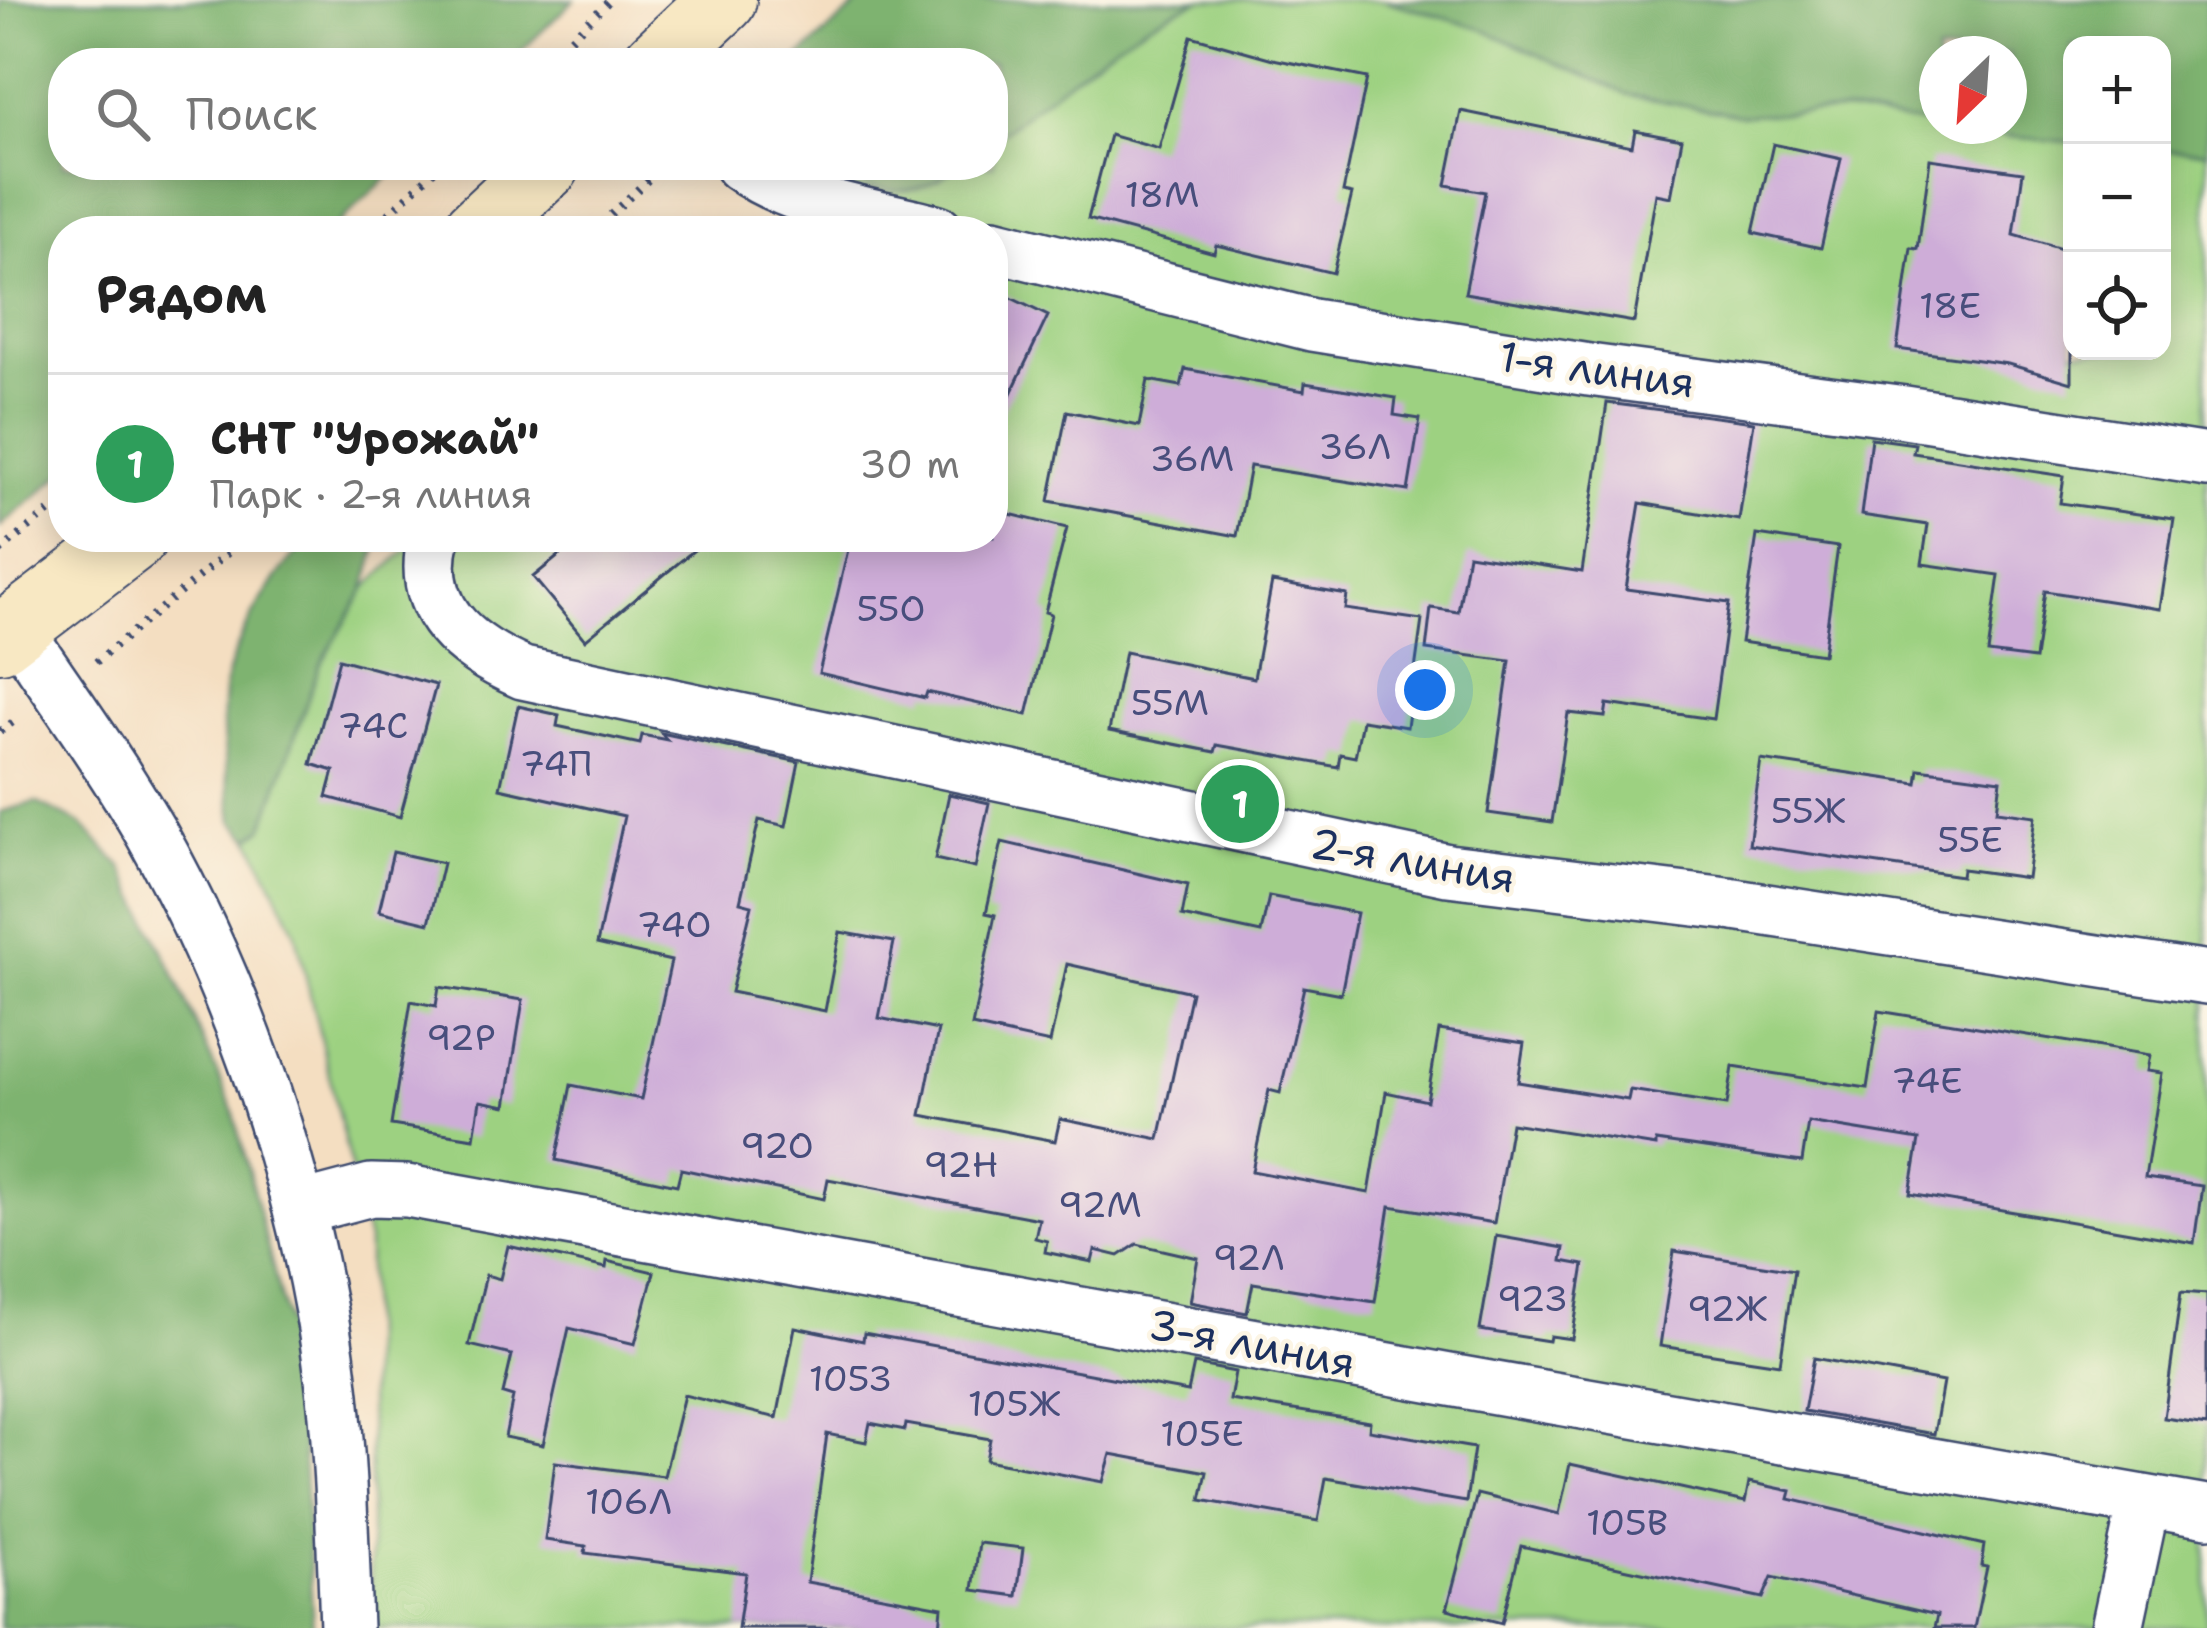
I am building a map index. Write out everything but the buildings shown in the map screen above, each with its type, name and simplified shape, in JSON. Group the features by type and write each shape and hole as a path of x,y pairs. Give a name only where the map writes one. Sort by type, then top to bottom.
{"main road":[{"path":"672,48 723,0"},
{"path":"8,634 115,552"}],"street":[{"path":"766,180 812,199 879,216"},
{"name":"1-я линия","path":"1008,249 1312,325 2207,460"},
{"name":"2-я линия","path":"430,552 430,586 439,607 473,646 523,674 1424,866 1728,904 2207,978"},
{"path":"8,634 58,690 108,762 195,916 229,996 299,1209 322,1313 332,1396 346,1628"},
{"name":"3-я линия","path":"299,1209 371,1190 407,1191 2207,1512"},
{"path":"2117,1628 2144,1502"}],"path":[{"path":"560,48 610,0"},
{"path":"387,216 424,180"},
{"path":"609,216 648,180"},
{"path":"0,551 48,513"},
{"path":"0,731 117,647 230,552"}],"green space":[{"path":"0,0 574,0 524,48 48,48 48,180 385,180 346,216 48,216 48,486 0,527"},
{"path":"863,0 1201,0 1118,43 1008,128 1008,48 810,48"},
{"path":"1201,0 1383,0 1479,28 1629,95 1741,115 1848,111 1919,123 1919,144 2027,144 2027,138 2063,141 2063,360 2171,360 2171,150 2207,152 2207,1628 371,1628 368,1241 295,930 250,838 263,828 319,667 365,589 404,552 1008,552 1008,216 790,216 862,183 888,188 938,180 1008,180 1008,128 1145,26"},
{"path":"1383,0 2207,0 2207,152 2171,150 2171,36 2063,36 2063,141 2027,138 2027,36 1919,36 1919,123 1848,111 1741,115 1629,95 1479,28"},
{"path":"847,180 935,180 905,190"},
{"path":"298,552 376,552 365,589 319,667 263,828 250,838 233,821 223,707 234,654 274,582"},
{"path":"36,802 81,824 122,867 233,1110 298,1367 313,1628 0,1628 0,812"}],"place":[{"name":"СНТ \"Урожай\"","path":"1240,804"}]}
